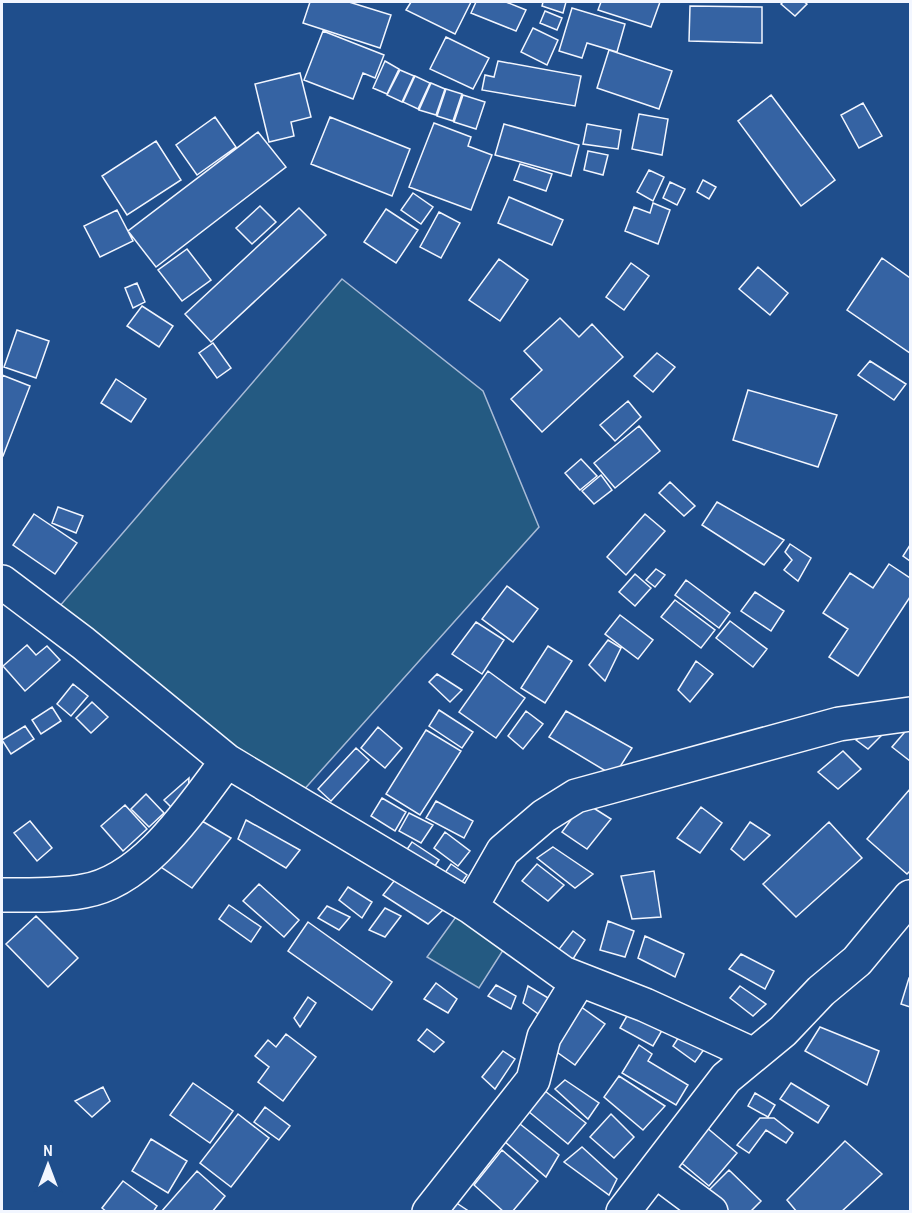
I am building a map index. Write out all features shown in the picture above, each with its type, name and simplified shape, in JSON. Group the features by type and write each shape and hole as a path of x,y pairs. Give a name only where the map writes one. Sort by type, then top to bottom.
{"street":[{"path":"2,582 83,643 227,761 471,907 535,955 579,980 645,1005 752,1054"},
{"path":"471,907 503,850 544,816 576,795 839,724 910,714"},
{"path":"2,895 87,891 131,872 174,832 227,761"},
{"path":"623,1212 726,1078 752,1054 783,1031 821,992 857,961 910,897"},
{"path":"429,1212 533,1080 544,1036 579,980"},
{"path":"656,1171 711,1212"}],"shaded area":[{"path":"342,279 483,391 539,527 301,793 52,615"},
{"path":"458,914 507,944 479,988 427,957"}],"building":[{"path":"310,2 349,2 391,15 380,48 303,23"},
{"path":"411,2 471,2 455,34 406,10"},
{"path":"476,2 506,2 526,10 516,31 471,13"},
{"path":"543,2 566,2 563,13 542,6"},
{"path":"601,2 660,2 651,27 598,10"},
{"path":"783,2 807,4 795,16 781,4"},
{"path":"690,6 762,7 762,43 689,41"},
{"path":"572,8 625,24 617,52 587,43 582,58 559,51"},
{"path":"545,11 562,18 557,30 540,23"},
{"path":"533,28 558,40 547,65 521,52"},
{"path":"323,31 384,55 375,78 363,73 353,99 304,80"},
{"path":"446,37 489,58 473,89 430,69"},
{"path":"609,50 672,71 659,109 597,88"},
{"path":"385,61 399,69 387,94 373,88"},
{"path":"498,61 581,76 575,106 482,90 485,75 494,77"},
{"path":"400,70 414,76 402,102 387,95"},
{"path":"300,73 311,117 291,122 294,136 269,142 255,84"},
{"path":"415,76 430,83 418,109 403,102"},
{"path":"431,83 445,89 436,115 419,110"},
{"path":"446,89 462,94 453,121 437,116"},
{"path":"463,95 485,102 476,129 454,122"},
{"path":"771,95 835,180 801,206 738,121"},
{"path":"863,103 882,136 859,148 841,115"},
{"path":"639,114 668,119 662,155 632,149"},
{"path":"215,117 236,147 197,175 176,145"},
{"path":"330,117 410,149 392,196 311,164"},
{"path":"434,123 471,137 468,146 492,155 471,210 409,187"},
{"path":"504,124 579,145 571,176 495,155"},
{"path":"587,124 621,130 618,149 583,144"},
{"path":"258,132 286,167 156,267 128,231"},
{"path":"156,141 181,180 127,215 102,176"},
{"path":"588,151 608,155 603,175 584,170"},
{"path":"520,164 552,174 546,191 514,180"},
{"path":"649,170 664,177 653,201 637,192"},
{"path":"703,180 716,187 709,199 697,192"},
{"path":"670,182 685,189 677,205 663,198"},
{"path":"413,193 433,207 421,224 401,210"},
{"path":"509,197 563,220 552,245 498,223"},
{"path":"653,203 670,210 658,244 625,231 634,207 650,213"},
{"path":"260,206 276,222 252,244 236,228"},
{"path":"299,208 326,235 211,342 185,314"},
{"path":"386,209 418,230 396,263 364,242"},
{"path":"117,210 133,241 100,257 84,226"},
{"path":"439,212 460,223 441,258 420,247"},
{"path":"187,249 211,280 182,301 158,270"},
{"path":"882,258 910,278 910,353 847,310"},
{"path":"499,259 528,280 500,321 469,300"},
{"path":"631,263 649,276 624,310 606,297"},
{"path":"758,267 788,293 770,315 739,289"},
{"path":"137,283 145,302 133,308 125,288"},
{"path":"142,306 173,326 159,347 127,326"},
{"path":"560,318 579,337 592,324 623,357 542,432 511,399 542,370 524,351"},
{"path":"17,330 49,341 36,378 4,367"},
{"path":"213,343 231,368 217,378 199,353"},
{"path":"657,353 675,367 653,392 634,376"},
{"path":"870,361 906,384 894,400 858,375"},
{"path":"2,375 30,386 3,456 2,456"},
{"path":"116,379 146,399 131,422 101,403"},
{"path":"748,390 837,415 818,467 733,440"},
{"path":"628,401 641,417 615,441 600,425"},
{"path":"639,426 660,451 615,488 594,463"},
{"path":"581,459 597,476 580,490 565,473"},
{"path":"601,475 612,490 594,504 582,491"},
{"path":"670,482 695,506 684,516 659,493"},
{"path":"717,502 784,540 764,565 702,525"},
{"path":"58,507 83,516 76,533 52,523"},
{"path":"34,514 77,543 55,574 13,545"},
{"path":"645,514 665,531 626,575 607,557"},
{"path":"790,544 811,558 798,581 784,570 792,560 785,552"},
{"path":"910,545 910,561 903,556"},
{"path":"889,564 910,578 910,597 858,676 829,657 848,629 823,613 850,573 873,588"},
{"path":"656,569 665,575 655,587 646,580"},
{"path":"635,574 651,588 635,606 619,592"},
{"path":"686,580 730,613 719,628 675,595"},
{"path":"507,586 538,609 513,642 482,619"},
{"path":"755,592 784,611 771,631 741,611"},
{"path":"675,600 715,630 701,648 661,617"},
{"path":"620,615 653,640 638,659 605,634"},
{"path":"730,621 767,649 753,667 716,638"},
{"path":"476,622 504,640 482,674 452,654"},
{"path":"608,640 621,648 605,681 589,665"},
{"path":"27,645 36,655 47,646 60,660 25,691 3,666"},
{"path":"548,646 572,661 545,703 521,688"},
{"path":"696,661 713,674 690,702 678,690"},
{"path":"488,671 525,698 496,738 459,712"},
{"path":"437,674 462,690 450,702 429,682"},
{"path":"73,684 88,696 71,716 57,704"},
{"path":"92,702 108,717 91,733 76,718"},
{"path":"52,707 61,721 41,734 32,720"},
{"path":"439,710 473,732 462,748 429,726"},
{"path":"526,711 543,724 523,749 508,736"},
{"path":"566,711 632,748 614,776 549,737"},
{"path":"25,726 34,739 11,754 2,740"},
{"path":"910,726 910,761 892,747"},
{"path":"378,727 402,748 385,768 361,748"},
{"path":"868,728 881,736 868,749 856,740"},
{"path":"426,730 461,751 420,815 386,794"},
{"path":"356,748 369,760 331,801 318,789"},
{"path":"843,751 861,769 838,789 818,772"},
{"path":"189,778 188,796 173,809 164,800"},
{"path":"910,789 910,871 907,874 867,839"},
{"path":"146,794 164,813 149,827 131,809"},
{"path":"382,798 406,812 395,831 371,816"},
{"path":"436,801 473,821 464,838 426,818"},
{"path":"584,802 611,819 587,849 562,832"},
{"path":"125,805 147,829 123,851 101,826"},
{"path":"701,807 722,823 700,853 677,838"},
{"path":"409,813 433,825 421,843 399,831"},
{"path":"246,820 300,850 286,868 238,839"},
{"path":"30,821 52,848 37,861 14,833"},
{"path":"202,821 231,838 192,888 161,867"},
{"path":"750,822 770,835 744,860 731,849"},
{"path":"829,822 862,858 796,917 763,884"},
{"path":"445,832 470,851 458,866 434,848"},
{"path":"412,842 439,860 428,876 401,858"},
{"path":"553,847 593,874 575,888 537,858"},
{"path":"451,864 467,875 455,892 440,880"},
{"path":"537,864 564,885 548,901 522,881"},
{"path":"654,871 661,917 632,919 621,876"},
{"path":"398,876 445,908 428,924 383,895"},
{"path":"259,884 299,920 284,937 243,901"},
{"path":"348,887 372,902 362,918 339,900"},
{"path":"229,905 261,927 251,942 219,919"},
{"path":"327,906 350,917 339,930 318,918"},
{"path":"385,908 401,916 385,937 369,930"},
{"path":"36,916 78,958 48,987 6,944"},
{"path":"608,921 634,931 625,957 600,950"},
{"path":"308,922 392,982 372,1010 288,951"},
{"path":"573,931 585,940 568,967 553,957"},
{"path":"645,936 684,954 675,977 638,958"},
{"path":"741,954 774,971 765,989 729,969"},
{"path":"910,978 910,1007 901,1004"},
{"path":"436,983 457,999 448,1013 424,999"},
{"path":"496,985 516,996 511,1009 488,996"},
{"path":"528,986 550,999 541,1016 523,1003"},
{"path":"740,986 766,1004 753,1016 730,998"},
{"path":"308,997 316,1003 300,1027 294,1018"},
{"path":"577,1004 605,1024 575,1065 547,1045"},
{"path":"631,1009 664,1027 653,1046 620,1028"},
{"path":"820,1027 879,1051 867,1085 805,1051"},
{"path":"427,1029 444,1042 434,1052 418,1040"},
{"path":"682,1032 705,1048 695,1062 673,1046"},
{"path":"286,1034 316,1057 283,1101 258,1082 269,1067 255,1056 268,1040 276,1047"},
{"path":"639,1045 652,1054 648,1061 688,1085 676,1105 622,1073"},
{"path":"503,1051 515,1059 495,1089 482,1077"},
{"path":"619,1076 665,1106 643,1130 604,1097"},
{"path":"565,1080 599,1103 588,1119 555,1089"},
{"path":"193,1083 233,1111 210,1143 170,1115"},
{"path":"791,1083 829,1106 818,1123 780,1099"},
{"path":"103,1087 110,1101 92,1117 75,1101"},
{"path":"545,1091 586,1123 568,1144 528,1111"},
{"path":"755,1093 775,1105 768,1117 748,1106"},
{"path":"265,1107 290,1126 279,1140 254,1122"},
{"path":"238,1114 269,1138 231,1187 200,1163"},
{"path":"611,1114 634,1137 614,1158 590,1137"},
{"path":"760,1118 774,1118 793,1133 786,1143 766,1130 749,1153 737,1145"},
{"path":"520,1124 559,1155 546,1177 504,1141"},
{"path":"706,1127 737,1153 709,1186 678,1160"},
{"path":"151,1139 187,1161 168,1193 132,1171"},
{"path":"845,1141 882,1174 841,1212 797,1212 787,1200"},
{"path":"582,1147 617,1179 609,1195 564,1162"},
{"path":"502,1150 538,1181 512,1212 504,1212 474,1185"},
{"path":"729,1170 761,1201 750,1212 729,1212 708,1191"},
{"path":"197,1171 225,1196 212,1212 161,1212"},
{"path":"123,1181 157,1206 153,1212 107,1212 102,1208"},
{"path":"452,1200 470,1212 444,1212"}]}
